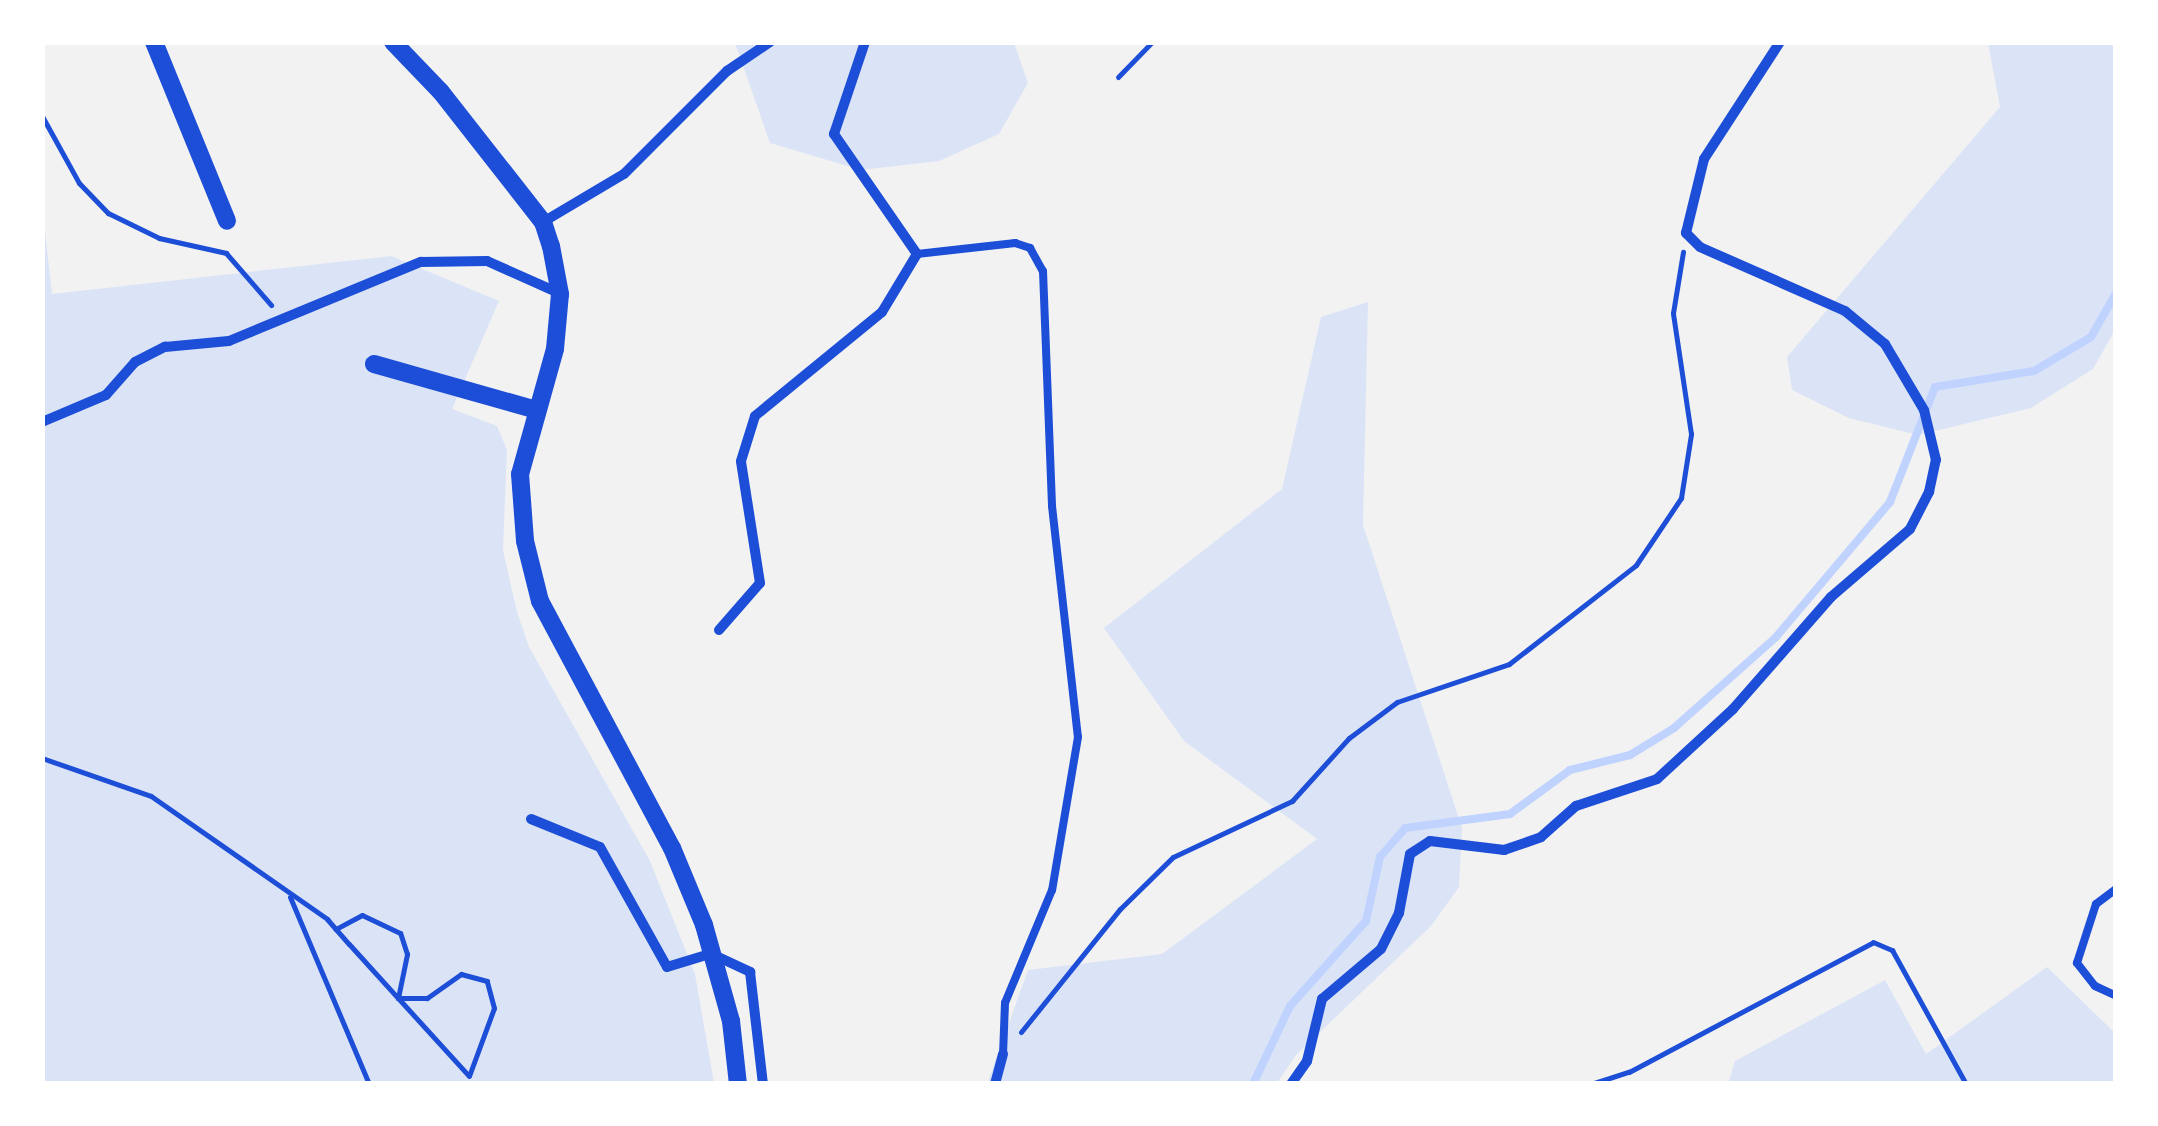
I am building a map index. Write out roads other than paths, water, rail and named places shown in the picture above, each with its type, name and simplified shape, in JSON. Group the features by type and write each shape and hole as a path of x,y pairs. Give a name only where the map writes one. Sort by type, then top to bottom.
{"street":[{"path":"154,42 227,221"},
{"path":"393,42 441,92 542,222 560,294 555,349 533,409 520,474 525,541 540,601 672,848 715,954 738,1084"},
{"path":"542,222 624,174 728,71 770,42"},
{"path":"719,630 760,582 741,461 755,416 882,312 917,254 834,134 865,42"},
{"path":"1291,1084 1316,1035 1322,998 1380,949 1399,913 1410,854 1430,841 1504,850 1541,837 1576,806 1657,779 1734,709 1832,597 1910,529 1929,492 1936,460 1924,410 1886,344 1845,311 1700,247 1686,233 1704,159 1780,42"},
{"path":"42,422 106,395 135,362 165,347 229,341 420,262 487,261 560,294"},
{"path":"374,364 533,409"},
{"path":"530,819 600,847 667,967 715,954 750,972 763,1084"},
{"path":"995,1084 1003,1054"}],"lane":[{"path":"917,254 1015,243 1030,248 1043,272 1052,506 1078,737 1052,890 1005,1003 1003,1054"},
{"path":"2116,889 2096,904 2077,963 2095,986 2116,996"}],"waterway":[{"path":"1253,1084 1290,1006 1366,921 1380,857 1405,828 1510,814 1570,770 1630,755 1674,728 1776,637 1890,502 1935,387 2034,371 2091,337 2116,293"}]}
